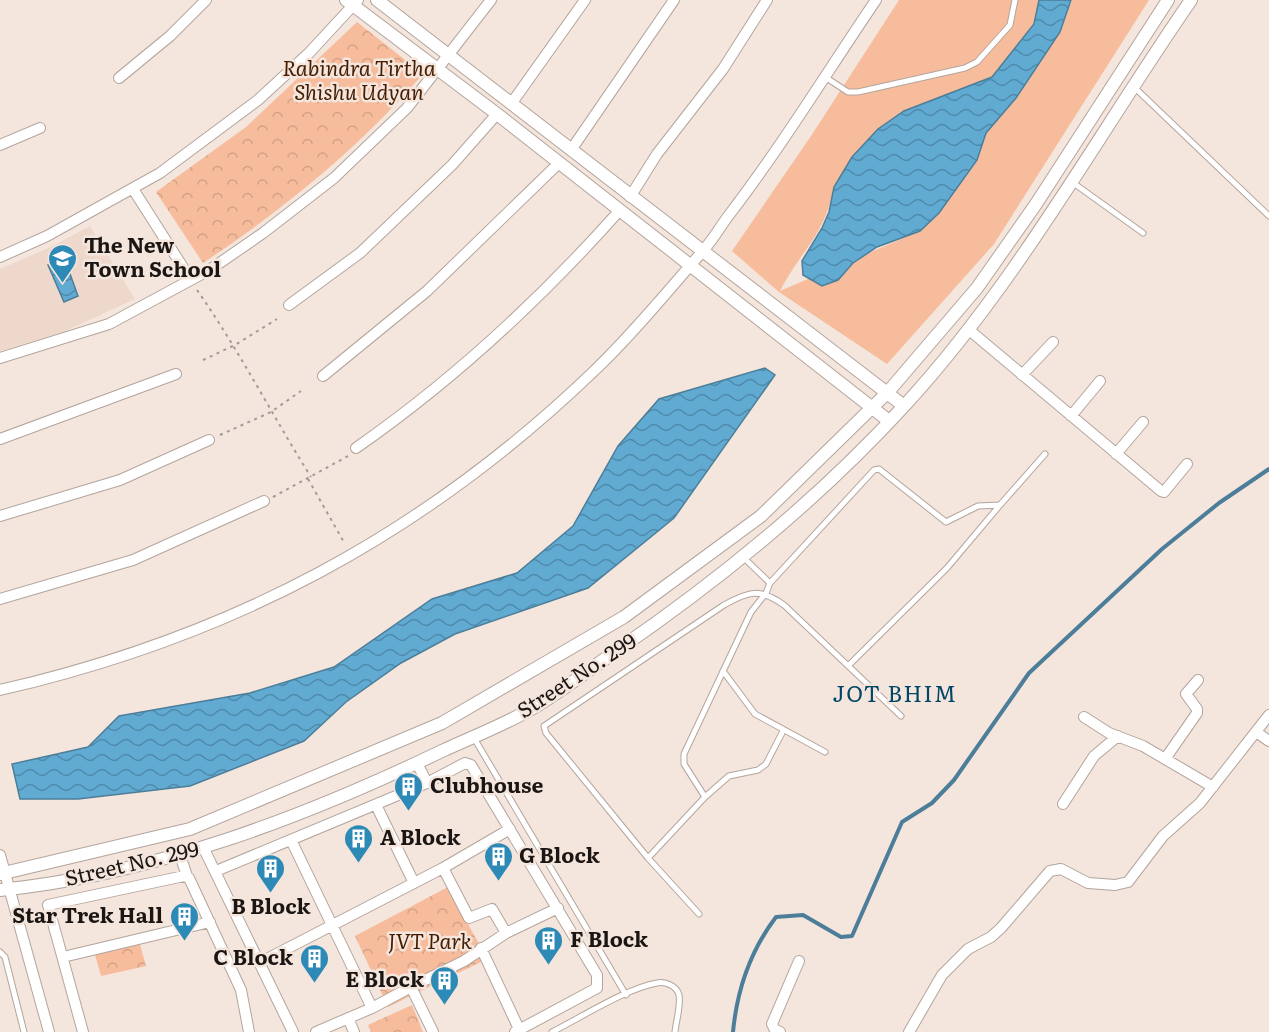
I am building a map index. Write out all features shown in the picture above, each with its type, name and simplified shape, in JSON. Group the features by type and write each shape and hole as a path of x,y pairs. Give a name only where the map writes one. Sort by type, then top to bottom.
{"street":[{"path":"119,78 170,36 207,0"},
{"path":"377,0 904,406"},
{"path":"0,358 109,324 191,280 263,233 334,178 407,108 491,0"},
{"path":"511,104 585,0"},
{"path":"571,150 674,0"},
{"path":"630,197 657,154 723,69 767,0"},
{"path":"0,690 136,654 226,618 318,576 389,534 463,483 541,420 594,371 703,251 755,181 876,0"},
{"path":"3,874 190,829 442,723 614,623 761,516 888,392 977,288 1008,246 1168,0"},
{"name":"Street No. 299","path":"4,890 125,868 204,849 303,812 417,763 532,709 667,616 744,558 835,476 904,406 968,330 1072,182 1191,0"},
{"path":"0,257 47,236 160,173 258,100 309,53 353,2 889,421"},
{"path":"289,305 360,253 452,165 497,114"},
{"path":"0,145 40,128"},
{"path":"323,376 427,291 559,163"},
{"path":"133,189 191,280"},
{"path":"354,450 412,409 475,357 522,314 620,210"},
{"path":"968,330 1164,492 1187,464"},
{"path":"1022,375 1053,342"},
{"path":"0,439 176,374"},
{"path":"1071,416 1100,381"},
{"path":"1116,454 1143,422"},
{"path":"0,516 120,480 209,440"},
{"path":"0,599 133,560 269,499"},
{"path":"1164,759 1197,713 1197,709 1186,694 1198,680"},
{"path":"910,1032 942,975 968,949 991,937 1001,928 1050,871 1061,869 1088,884 1115,885 1128,882 1163,836 1213,787 1269,715"},
{"path":"1084,717 1213,787"},
{"path":"1256,732 1269,741"},
{"path":"1063,804 1094,756 1118,736"},
{"path":"417,763 427,783"},
{"path":"216,871 376,805 468,763 597,975 597,988 517,1031 481,948"},
{"path":"376,805 414,883"},
{"path":"261,962 443,868 510,830"},
{"path":"291,840 330,926 372,1008"},
{"path":"204,849 261,962 293,1032"},
{"path":"0,855 4,890 49,1032"},
{"path":"180,855 187,876 241,990 246,1031"},
{"path":"443,868 469,918 492,909 506,933"},
{"path":"83,1032 48,907 50,904 187,876"},
{"path":"316,1032 372,1008 464,961 506,933 558,908"},
{"path":"63,957 210,922"},
{"path":"780,1032 774,1030 772,1024 799,961"},
{"path":"411,987 433,1032"},
{"path":"348,1018 354,1032"}],"lane":[{"path":"824,77 848,92 858,92 965,68 983,57 1010,25 1015,0"},
{"path":"1133,86 1269,216"},
{"path":"1072,182 1143,233"},
{"path":"849,665 947,568 1046,454"},
{"path":"705,797 684,764 684,754 751,612 766,593 770,583 874,470 879,469 946,522 978,506 1000,505"},
{"path":"744,558 770,583"},
{"path":"699,914 648,858 546,733 544,726 724,605 749,594 766,593 784,605 901,716"},
{"path":"723,671 755,714 825,752"},
{"path":"648,858 705,797 729,776 758,770 766,764 783,731"},
{"path":"473,736 626,995"},
{"path":"0,952 5,957 24,1032"},
{"path":"552,1032 626,995 664,982 675,988 679,995 675,1032"}],"path":[{"path":"191,280 235,345 346,544"},
{"path":"203,360 235,345 277,319"},
{"path":"220,435 271,412 302,391"},
{"path":"269,499 310,478 354,450"}],"shaded area":[{"name":"The New Town School","path":"90,226 135,299 63,332 0,351 0,269 53,246"}],"green space":[{"path":"899,0 1039,0 1034,24 992,77 949,96 834,187 830,204 818,231 780,291 920,231 939,213 977,160 986,133 1060,32 1072,0 1149,0 994,244 887,364 779,292 732,251 811,136"},
{"name":"Rabindra Tirtha Shishu Udyan","path":"357,22 423,74 347,152 263,221 203,263 156,192 246,127"},
{"name":"JVT Park","path":"448,887 487,959 388,1007 355,936"},
{"path":"139,941 146,966 101,976 94,951"},
{"path":"412,1005 423,1032 371,1032 368,1025"}],"water":[{"path":"1039,0 1071,0 1060,32 1016,98 986,133 977,160 939,213 920,231 877,247 853,263 838,280 822,286 803,275 802,261 822,228 829,212 834,187 852,157 878,129 904,111 992,77 1034,24"},
{"path":"65,260 78,296 64,302 48,265"},
{"path":"765,368 775,375 674,518 588,588 455,634 401,663 346,702 304,741 190,786 78,799 20,799 12,764 88,747 119,716 250,693 334,667 432,599 517,573 573,526 618,446 659,399"}],"waterway":[{"path":"733,1032 738,1001 752,957 776,917 803,915 841,937 852,936 902,822 932,803 954,780 1029,673 1162,549 1219,503 1269,469"}],"place":[{"name":"The New Town School","path":"63,284"},
{"name":"Clubhouse","path":"409,812"},
{"name":"A Block","path":"359,864"},
{"name":"G Block","path":"498,882"},
{"name":"B Block","path":"271,894"},
{"name":"Star Trek Hall","path":"184,942"},
{"name":"F Block","path":"549,966"},
{"name":"C Block","path":"314,984"},
{"name":"E Block","path":"445,1006"}],"district":[{"name":"JOT BHIM","path":"895,694"}]}
